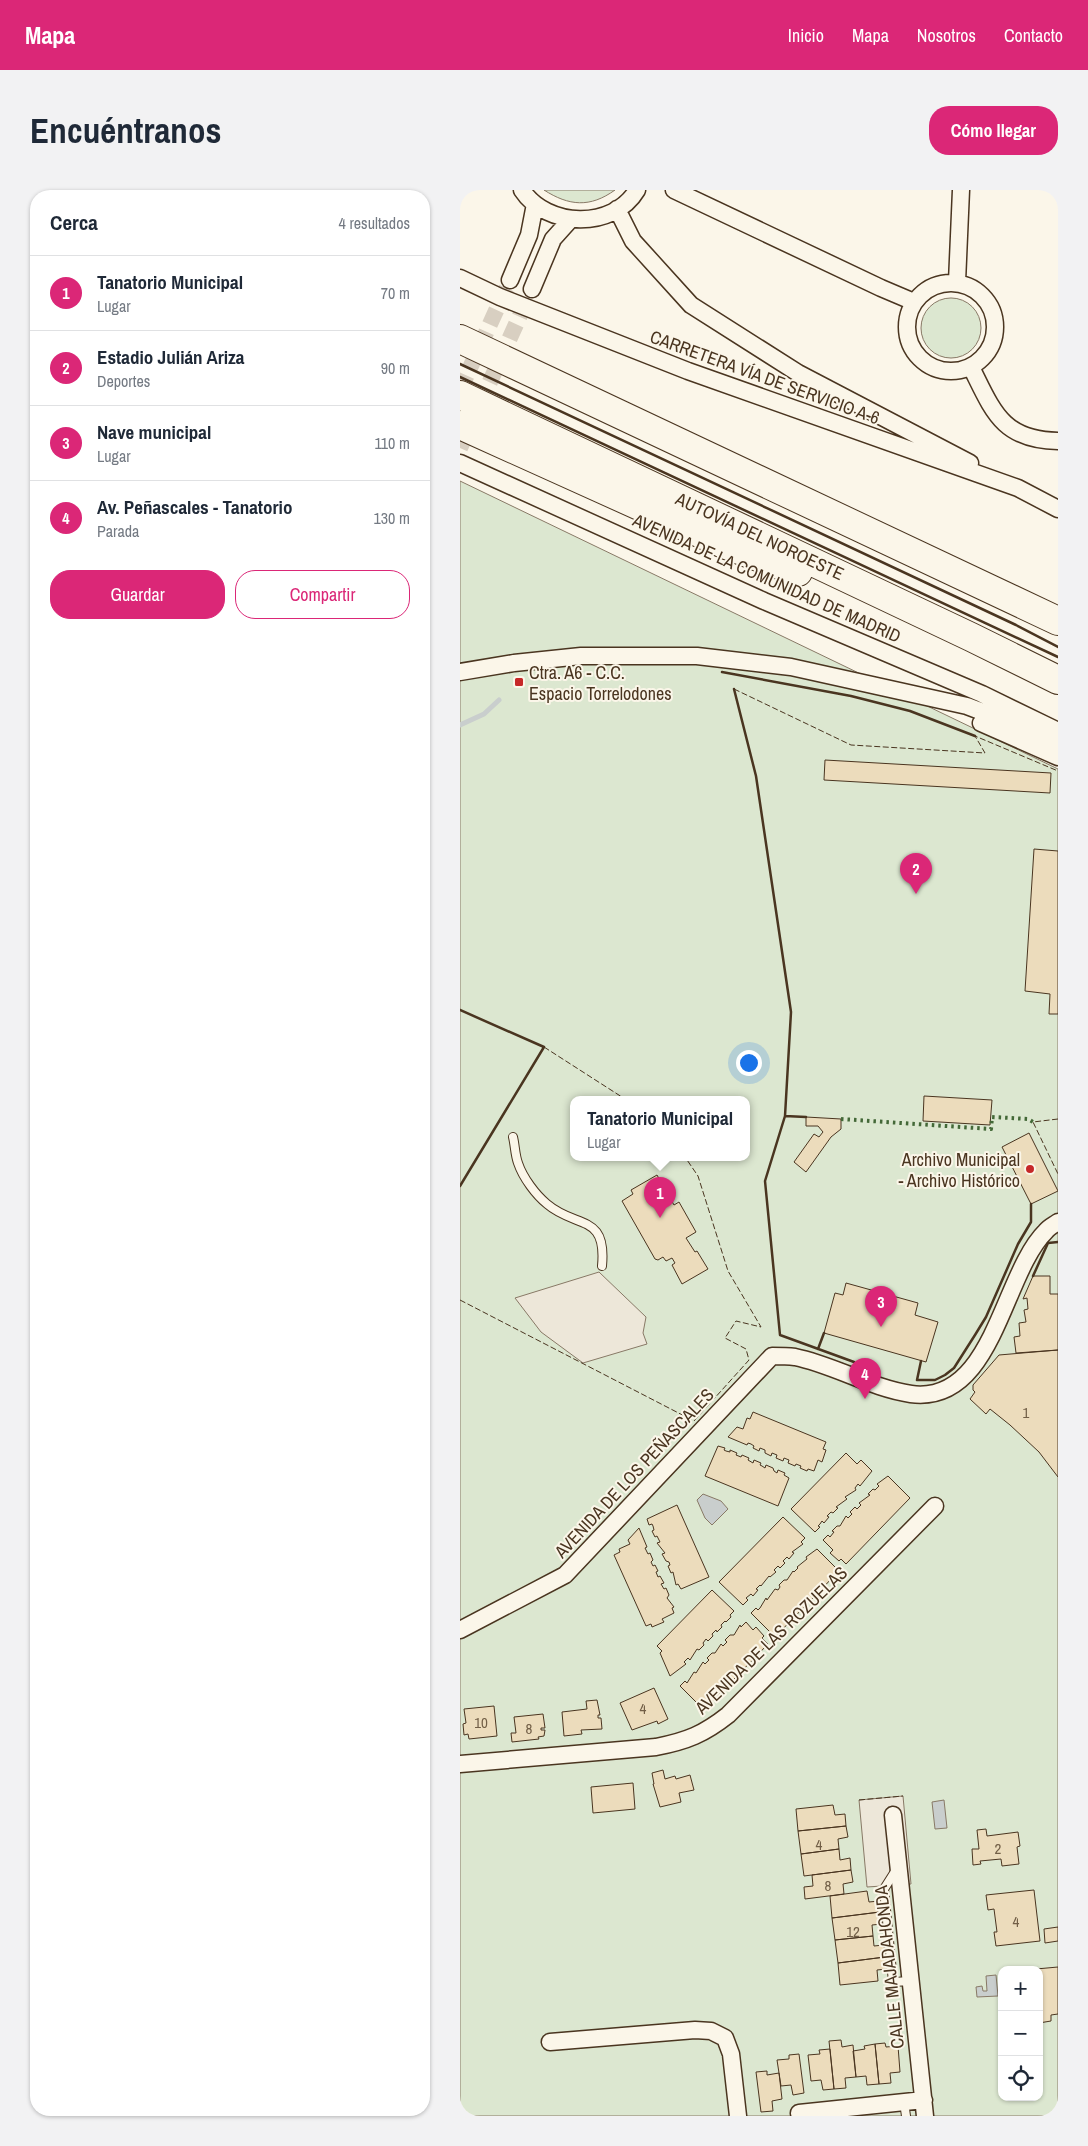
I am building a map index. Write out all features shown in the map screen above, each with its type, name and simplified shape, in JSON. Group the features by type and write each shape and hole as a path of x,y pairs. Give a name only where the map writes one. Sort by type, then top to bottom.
{"highway":[{"path":"460,339 1058,621"},
{"name":"AUTOVÍA DEL NOROESTE","path":"460,395 1058,680"},
{"path":"460,425 726,545 971,637"}],"street":[{"path":"522,190 535,204 554,215 586,220 617,209 637,190"},
{"path":"674,190 914,302"},
{"path":"957,282 962,190"},
{"path":"510,280 529,235 535,204"},
{"path":"617,209 634,241 691,305 798,373 1018,488"},
{"path":"532,289 553,238 571,219"},
{"name":"CARRETERA VÍA DE SERVICIO A-6","path":"460,278 509,301 688,371 1018,488 1058,509"},
{"path":"957,282 975,288 988,302 996,319 994,338 986,355 971,366 952,371 933,367 918,356 909,339 907,320 914,302 926,290 941,284 957,282"},
{"path":"971,366 991,407 1004,424 1022,435 1040,441 1058,441"},
{"name":"AVENIDA DE LA COMUNIDAD DE MADRID","path":"460,462 764,601 982,694 1058,731"},
{"path":"460,672 514,663 581,656 697,656 791,667 967,706 1025,728 1058,745"},
{"path":"905,692 1058,757"},
{"name":"AVENIDA DE LOS PEÑASCALES","path":"460,1630 565,1575 772,1356 794,1357 912,1394 943,1391 964,1377 983,1352 1031,1252 1045,1231 1058,1222"},
{"name":"AVENIDA DE LAS ROZUELAS","path":"460,1764 656,1747 684,1741 710,1730 935,1506"},
{"name":"CALLE MAJADAHONDA","path":"893,1815 924,2108"},
{"path":"550,2042 695,2030 711,2031 724,2038 731,2054 738,2116"},
{"path":"799,2113 924,2108"}],"lane":[{"path":"513,1136 518,1163 532,1188 548,1205 592,1227 601,1237 604,1250 602,1266"}],"green space":[{"path":"544,190 615,190 597,200 580,203 562,199"},
{"path":"945,298 957,298 968,303 976,311 981,322 979,340 968,353 957,358 945,358 934,353 926,345 921,334 921,322 926,311 934,303"},
{"path":"460,481 1058,769 1058,2116 460,2116"}],"shaded area":[{"path":"599,1272 646,1317 643,1333 647,1344 583,1363 541,1332 515,1298"},
{"path":"703,1494 721,1501 728,1509 712,1525 705,1518 697,1500"},
{"path":"903,1796 911,1884 867,1887 859,1800"},
{"path":"944,1800 947,1828 935,1829 932,1802"},
{"path":"996,1975 998,1996 977,1997 976,1987 982,1986 983,1991 987,1991 986,1976"}],"building":[{"path":"825,760 1051,773 1050,793 824,780"},
{"path":"1034,849 1058,851 1058,1014 1049,1014 1050,994 1025,991"},
{"path":"924,1096 992,1100 990,1125 923,1121"},
{"path":"806,1117 841,1119 841,1129 831,1137 806,1172 794,1162 814,1134 819,1137 823,1132 818,1126 806,1126"},
{"name":"Archivo Municipal - Archivo Histórico","path":"1029,1133 1058,1191 1031,1204 1002,1147"},
{"path":"657,1175 674,1205 679,1202 696,1232 686,1238 708,1269 682,1284 672,1265 675,1263 672,1258 666,1261 663,1257 658,1260 655,1259 622,1201 633,1194 631,1190"},
{"path":"1033,1276 1050,1276 1050,1294 1058,1294 1058,1350 1016,1353 1014,1337 1020,1336 1019,1323 1026,1322 1024,1310 1028,1309 1027,1298 1023,1299"},
{"path":"846,1283 918,1303 915,1315 938,1322 926,1362 824,1333 835,1293 843,1295"},
{"path":"1058,1350 1058,1477 1039,1452 1010,1425 990,1409 986,1414 970,1399 975,1392 973,1385 999,1355"},
{"path":"753,1412 826,1442 823,1449 826,1450 822,1462 818,1460 814,1471 808,1469 807,1471 800,1468 801,1466 788,1463 789,1460 784,1458 783,1461 776,1458 777,1455 772,1453 771,1456 765,1453 765,1450 760,1448 759,1451 753,1448 754,1446 751,1444 748,1443 747,1445 728,1437 737,1427 743,1429 747,1418 750,1419"},
{"path":"718,1446 725,1448 724,1450 726,1451 730,1452 730,1450 737,1453 736,1455 741,1457 742,1455 749,1458 748,1460 753,1463 754,1460 761,1463 760,1465 765,1468 766,1465 773,1468 777,1473 778,1470 785,1473 784,1475 789,1478 778,1506 705,1476"},
{"path":"846,1453 857,1464 861,1460 872,1471 860,1486 858,1484 855,1488 856,1490 845,1497 847,1499 836,1507 838,1508 833,1513 831,1512 827,1516 829,1517 824,1523 822,1521 818,1526 820,1527 815,1532 791,1509"},
{"path":"888,1476 910,1498 846,1564 841,1559 839,1561 830,1553 833,1550 823,1540 828,1535 830,1537 834,1532 832,1531 837,1526 840,1526 846,1516 848,1518 852,1514 850,1512 855,1507 857,1509 861,1505 859,1503 870,1495 868,1494 873,1489 875,1490 879,1486 877,1484"},
{"path":"677,1505 709,1577 681,1589 678,1584 676,1585 673,1572 671,1573 668,1566 670,1565 669,1562 666,1561 662,1554 665,1553 657,1543 660,1542 652,1531 654,1530 652,1524 649,1525 647,1519"},
{"path":"783,1517 805,1538 801,1542 803,1544 792,1552 794,1553 789,1559 787,1557 783,1561 785,1563 780,1568 778,1566 774,1570 776,1572 756,1589 758,1590 753,1596 751,1594 746,1598 748,1600 743,1605 719,1582"},
{"path":"639,1528 647,1547 645,1548 653,1560 651,1562 653,1566 655,1565 658,1577 660,1576 664,1583 661,1584 664,1589 666,1588 669,1595 667,1598 674,1607 672,1608 674,1613 662,1619 664,1622 652,1627 651,1624 646,1626 614,1555 620,1552 619,1549 630,1544 628,1540"},
{"path":"817,1549 839,1571 775,1637 751,1613 756,1608 758,1610 766,1598 767,1600 775,1589 778,1590 779,1585 784,1580 787,1580 793,1571 807,1559 806,1557"},
{"path":"712,1590 734,1611 730,1615 731,1617 721,1625 722,1627 712,1634 713,1636 708,1641 706,1639 703,1643 704,1645 699,1650 697,1649 690,1660 688,1658 684,1662 686,1664 670,1676 660,1653 662,1651 657,1646"},
{"path":"746,1622 753,1630 756,1627 768,1644 704,1710 680,1686 685,1681 687,1683 703,1662 705,1664 709,1660 707,1658 712,1653 715,1653 721,1644 723,1646 727,1642 725,1640 730,1635 734,1635 740,1625 741,1627"},
{"path":"654,1688 668,1719 658,1724 657,1721 632,1730 620,1703"},
{"path":"597,1700 600,1715 598,1715 598,1718 601,1718 602,1729 581,1730 582,1734 564,1736 562,1712 587,1709 586,1701"},
{"path":"494,1706 497,1736 469,1739 468,1734 464,1735 463,1724 466,1723 464,1709"},
{"path":"543,1714 545,1728 541,1728 541,1730 545,1730 544,1736 538,1737 539,1739 512,1742 511,1733 516,1733 514,1717"},
{"path":"663,1770 665,1779 675,1776 676,1779 690,1775 694,1790 679,1793 681,1802 660,1807 653,1784 652,1773"},
{"path":"633,1783 635,1809 593,1813 591,1787"},
{"path":"833,1805 835,1815 845,1814 846,1826 798,1831 796,1809"},
{"path":"846,1826 848,1837 838,1839 839,1849 801,1854 798,1831"},
{"path":"986,1829 987,1836 1018,1832 1020,1846 1017,1847 1019,1864 1002,1866 1001,1859 980,1861 981,1864 973,1865 972,1849 979,1849 977,1830"},
{"path":"839,1849 840,1860 850,1858 851,1870 804,1876 801,1854"},
{"path":"851,1870 853,1882 843,1884 844,1894 805,1899 804,1887 813,1886 812,1875"},
{"path":"1034,1890 1040,1941 996,1946 994,1932 997,1932 994,1909 988,1910 986,1895"},
{"path":"867,1891 869,1902 879,1901 880,1912 832,1918 830,1896"},
{"path":"880,1912 882,1924 872,1925 873,1936 835,1940 832,1918"},
{"path":"1058,1927 1058,1941 1045,1943 1044,1929"},
{"path":"873,1936 874,1946 884,1945 885,1957 838,1963 835,1940"},
{"path":"885,1957 887,1969 877,1970 878,1981 840,1985 838,1963"},
{"path":"1058,1967 1058,2014 1051,2015 1051,2021 1043,2022 1043,2011 1043,1968"},
{"path":"841,2040 842,2047 853,2045 856,2077 845,2078 846,2088 834,2089 829,2041"},
{"path":"885,2043 886,2047 898,2046 900,2072 890,2073 891,2083 879,2084 875,2044"},
{"path":"875,2044 879,2084 867,2085 866,2076 856,2077 853,2051 865,2049 864,2046"},
{"path":"830,2049 834,2089 823,2090 821,2080 811,2081 808,2055 820,2054 819,2050"},
{"path":"799,2054 804,2093 793,2095 791,2085 781,2086 777,2060 789,2059 789,2055"},
{"path":"767,2071 767,2075 779,2073 782,2099 772,2101 773,2111 761,2112 756,2072"}],"waterway":[{"path":"460,725 484,714 499,700"}],"tunnel":[{"path":"460,390 510,280"},
{"path":"460,448 532,289"}],"hedge":[{"path":"841,1119 991,1129 992,1117 1028,1119 1033,1122"}],"fence":[{"path":"734,689 851,745 985,753 975,736 1058,771"},
{"path":"544,1047 620,1096"},
{"path":"1058,1119 1033,1122 1058,1174"},
{"path":"460,1300 694,1421 749,1360 746,1349 725,1338 736,1321 761,1327 728,1271 698,1176 688,1161"},
{"path":"859,1800 903,1796"}],"wall":[{"path":"460,364 1016,625 1058,647"},
{"path":"460,377 1058,657"},
{"path":"722,672 851,696 910,711 975,736"},
{"path":"734,689 756,776 791,1012 785,1116"},
{"path":"460,1010 544,1047 460,1186"},
{"path":"806,1117 785,1116 765,1181 780,1335 854,1362"},
{"path":"921,1361 917,1380 935,1380 954,1368 986,1317 1018,1244 1031,1222 1031,1204"},
{"path":"1033,1276 1048,1243 1058,1242"},
{"path":"818,1349 824,1333"}],"place":[{"name":"Ctra. A6 - C.C. Espacio Torrelodones","path":"519,682"},
{"name":"Estadio Julián Ariza","path":"916,894"},
{"name":"Archivo Municipal - Archivo Histórico","path":"1030,1169"},
{"name":"Tanatorio Municipal","path":"660,1218"},
{"name":"Nave municipal","path":"881,1327"},
{"name":"Av. Peñascales - Tanatorio","path":"865,1399"}]}
